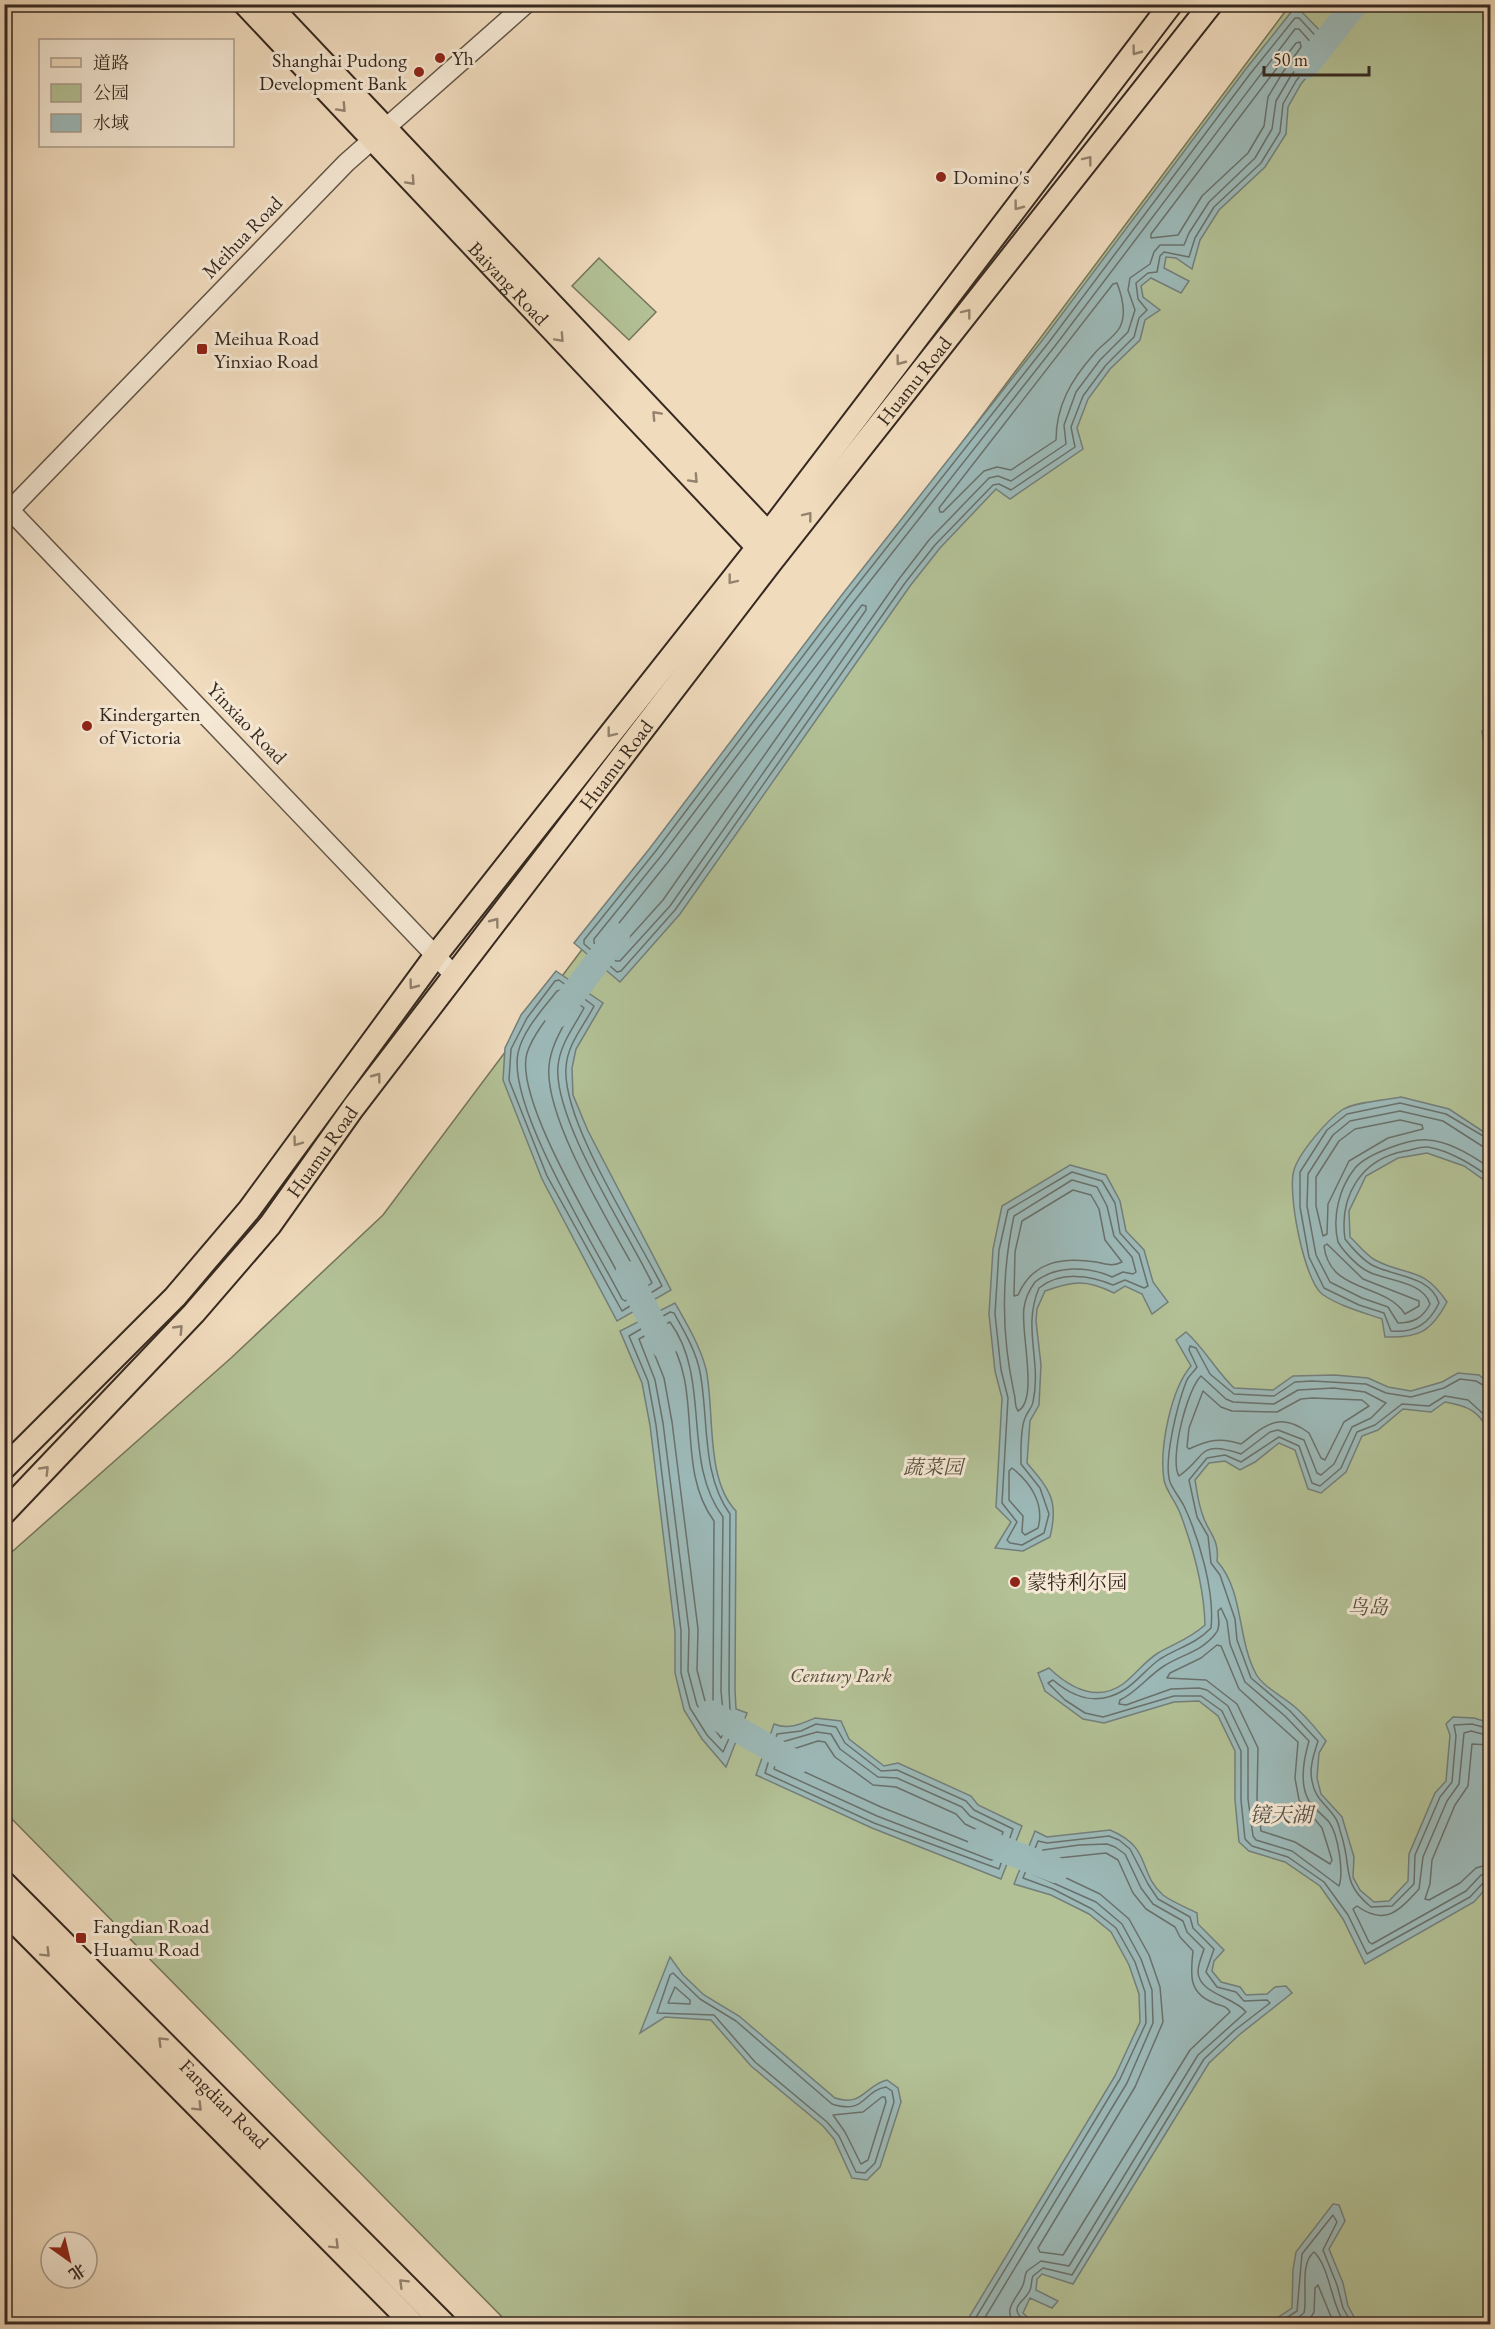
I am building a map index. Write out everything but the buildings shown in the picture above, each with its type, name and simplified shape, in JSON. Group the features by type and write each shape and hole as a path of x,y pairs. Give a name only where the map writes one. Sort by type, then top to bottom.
{"main road":[{"name":"Baiyang Road","path":"245,4 377,133 770,548"},
{"name":"Baiyang Road","path":"268,4 377,133"},
{"name":"Huamu Road","path":"4,1513 194,1313 270,1225 353,1108 454,975 1171,4"},
{"name":"Huamu Road","path":"4,1468 175,1297 249,1210 436,955 770,548 1211,4"},
{"name":"Fangdian Road","path":"4,1883 444,2325"},
{"name":"Fangdian Road","path":"4,1911 413,2325"}],"street":[{"name":"Meihua Road","path":"7,510 377,133 526,4"},
{"name":"Yinxiao Road","path":"7,510 454,975"}],"green space":[{"name":"Century Park","path":"1290,5 1490,5 1490,2324 509,2324 5,1812 5,1558 231,1358 383,1215"},
{"path":"599,258 656,312 629,340 572,286"}],"water":[{"path":"1296,6 1333,44 1301,84 1288,107 1286,134 1265,167 1219,210 1200,240 1192,269 1176,258 1166,257 1164,268 1189,281 1181,293 1151,278 1141,286 1143,297 1160,310 1145,320 1140,340 1110,369 1088,399 1077,428 1083,449 1010,499 996,489 940,548 910,586 680,914 620,982 574,943 650,848 841,596 1044,338 1245,70"},
{"path":"1490,729 1490,786 1482,731"},
{"path":"1490,786 1490,837 1483,835"},
{"path":"556,971 603,1003 576,1049 572,1068 573,1095 588,1131 671,1290 617,1321 542,1179 503,1080 505,1048 521,1015"},
{"path":"1401,1097 1449,1109 1490,1136 1490,1211 1488,1183 1464,1166 1427,1153 1398,1158 1366,1176 1349,1211 1350,1237 1375,1260 1430,1282 1447,1302 1435,1320 1423,1331 1407,1336 1385,1337 1382,1319 1336,1302 1322,1294 1315,1286 1303,1254 1295,1215 1292,1181 1297,1163 1314,1137 1342,1110 1354,1105"},
{"path":"1070,1165 1106,1175 1120,1201 1126,1231 1144,1250 1153,1282 1168,1302 1152,1314 1142,1294 1125,1286 1114,1293 1095,1285 1080,1283 1045,1291 1037,1309 1036,1321 1041,1365 1039,1405 1030,1421 1027,1463 1047,1489 1053,1505 1053,1525 1050,1537 1023,1551 995,1548 1011,1522 996,1507 1002,1398 995,1371 989,1314 993,1249 1002,1206"},
{"path":"675,1303 697,1344 706,1369 715,1463 726,1497 736,1511 736,1709 747,1713 726,1767 702,1739 684,1710 675,1673 675,1632 650,1425 642,1383 620,1331"},
{"name":"镜天湖","path":"1186,1332 1234,1388 1273,1390 1293,1376 1335,1375 1368,1378 1388,1387 1411,1391 1442,1382 1458,1373 1479,1375 1490,1384 1490,1432 1477,1414 1460,1405 1445,1402 1431,1412 1403,1409 1378,1430 1362,1436 1346,1472 1321,1493 1308,1489 1295,1450 1279,1443 1255,1462 1240,1470 1225,1461 1209,1463 1195,1480 1204,1520 1217,1546 1217,1561 1232,1586 1250,1660 1259,1679 1299,1711 1326,1741 1319,1753 1317,1778 1321,1794 1342,1817 1354,1857 1353,1877 1360,1890 1374,1902 1389,1901 1408,1881 1409,1854 1435,1793 1446,1781 1450,1735 1446,1724 1453,1717 1474,1718 1490,1723 1490,1884 1474,1902 1365,1964 1343,1919 1320,1886 1285,1862 1249,1851 1239,1842 1235,1800 1235,1751 1218,1716 1199,1701 1174,1702 1104,1723 1083,1719 1045,1691 1038,1673 1049,1668 1066,1682 1084,1691 1093,1693 1113,1690 1123,1684 1153,1656 1187,1638 1205,1625 1203,1596 1194,1554 1180,1513 1165,1484 1163,1467 1165,1436 1172,1404 1191,1366 1176,1340"},
{"path":"815,1718 841,1721 849,1739 884,1766 898,1763 971,1796 978,1805 1022,1826 1001,1879 872,1828 756,1775 774,1724 789,1726"},
{"path":"1110,1830 1124,1837 1139,1852 1150,1878 1163,1895 1197,1913 1198,1924 1224,1950 1214,1961 1212,1971 1221,1982 1240,1987 1246,1995 1267,1994 1275,1987 1286,1986 1292,1993 1239,2035 1209,2063 1073,2284 1042,2274 1037,2279 1036,2290 1058,2301 1052,2308 1030,2298 1023,2313 1035,2324 965,2324 1115,2076 1140,2022 1139,1994 1129,1965 1111,1932 1089,1914 1051,1895 1014,1884 1035,1831 1047,1837"},
{"path":"670,1957 683,1975 704,1995 739,2016 835,2098 852,2100 858,2098 887,2080 898,2088 901,2102 880,2167 867,2180 852,2178 834,2139 823,2126 751,2066 711,2020 665,2017 640,2033"},
{"path":"1333,2204 1339,2205 1345,2221 1329,2249 1343,2283 1348,2306 1358,2324 1268,2324 1292,2308 1296,2252"}],"waterway":[{"path":"1306,66 1355,4"},
{"path":"557,1015 617,936"},
{"path":"628,1274 664,1346"},
{"path":"710,1713 795,1763"},
{"path":"981,1841 1056,1870"}],"place":[{"name":"Yh","path":"440,58"},
{"name":"Shanghai Pudong Development Bank","path":"419,72"},
{"name":"Domino's","path":"941,177"},
{"name":"Meihua Road Yinxiao Road","path":"202,349"},
{"name":"Kindergarten of Victoria","path":"87,726"},
{"name":"蒙特利尔园","path":"1015,1582"},
{"name":"Fangdian Road Huamu Road","path":"81,1938"}],"park label":[{"name":"蔬菜园","path":"933,1467"},
{"name":"鸟岛","path":"1368,1607"}]}
